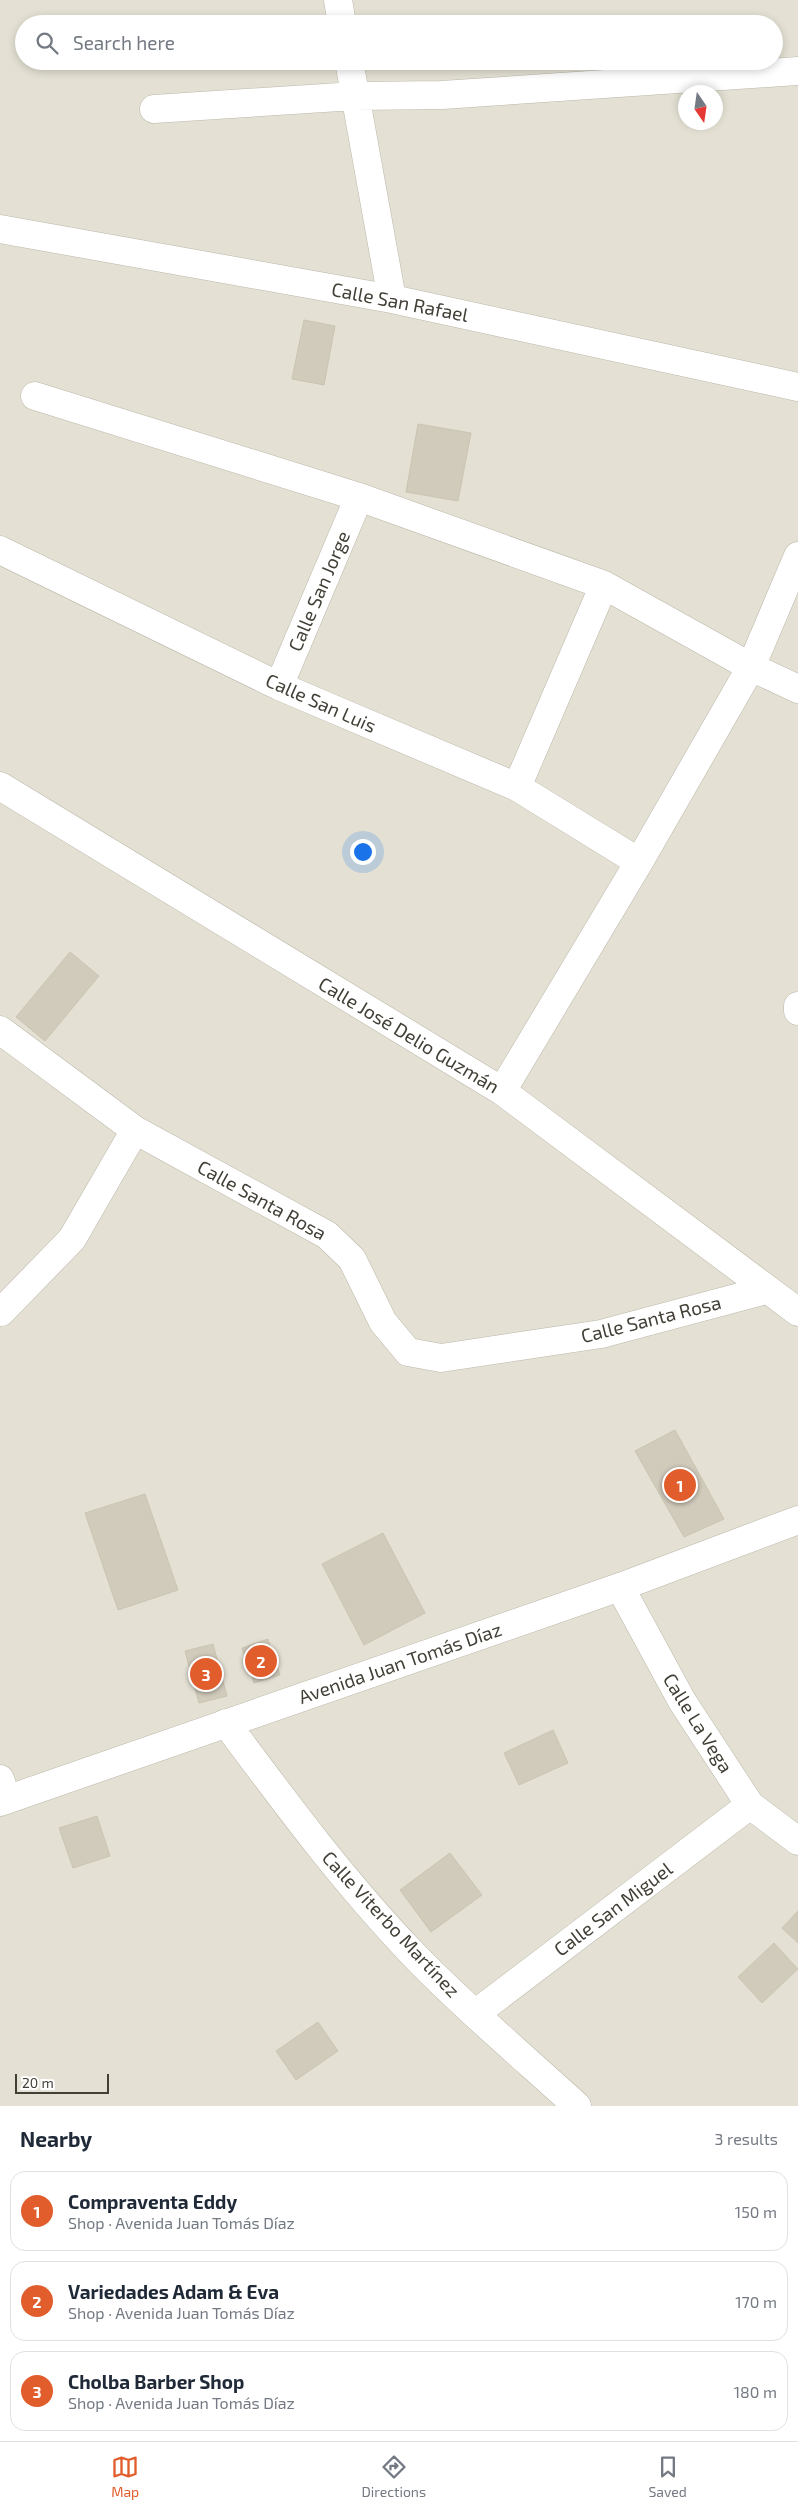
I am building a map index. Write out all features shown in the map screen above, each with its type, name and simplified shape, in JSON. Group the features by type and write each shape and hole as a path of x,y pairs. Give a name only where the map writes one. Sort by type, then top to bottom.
{"street":[{"path":"338,0 340,15"},
{"path":"351,70 392,299"},
{"path":"154,109 355,96 442,95 798,71"},
{"name":"Calle San Rafael","path":"0,229 392,299 798,387"},
{"path":"36,396 360,497 604,585 751,667 798,689"},
{"name":"Calle San Jorge","path":"279,686 360,497"},
{"name":"Calle San Luis","path":"0,550 279,686 517,788 639,862"},
{"path":"502,1091 639,862 751,667 798,556"},
{"path":"517,788 604,585"},
{"name":"Calle José Delio Guzmán","path":"0,786 502,1091 766,1290 798,1312"},
{"name":"Calle Santa Rosa","path":"1,1033 135,1130 327,1235 352,1259 384,1322 408,1352 441,1358 601,1334 766,1290"},
{"path":"1,1312 72,1239 135,1130"},
{"name":"Avenida Juan Tomás Díaz","path":"2,1793 226,1723 620,1587 798,1520"},
{"name":"Calle La Vega","path":"620,1587 682,1701 750,1804 798,1842"},
{"name":"Calle Viterbo Martínez","path":"226,1723 318,1846 410,1952 475,2014 577,2106"},
{"name":"Calle San Miguel","path":"475,2014 750,1804"}],"shaded area":[{"path":"0,0 798,0 798,2106 0,2106"}],"building":[{"path":"304,320 335,326 324,385 292,379"},
{"path":"418,424 471,433 458,501 406,492"},
{"path":"70,952 99,976 45,1041 16,1017"},
{"path":"675,1430 724,1519 684,1537 635,1451"},
{"path":"145,1494 178,1590 118,1610 85,1513"},
{"path":"383,1533 425,1613 364,1645 322,1564"},
{"path":"268,1639 280,1675 254,1683 242,1648"},
{"path":"213,1644 227,1696 199,1703 185,1651"},
{"path":"553,1730 568,1763 519,1785 504,1753"},
{"path":"97,1816 110,1856 73,1868 59,1828"},
{"path":"450,1853 482,1895 431,1932 400,1890"},
{"path":"798,1911 798,1943 782,1928"},
{"path":"774,1943 798,1969 762,2003 738,1977"},
{"path":"318,2022 338,2051 296,2080 276,2051"}],"place":[{"name":"Compraventa Eddy","path":"680,1485"},
{"name":"Variedades Adam & Eva","path":"261,1661"},
{"name":"Cholba Barber Shop","path":"206,1674"}]}
